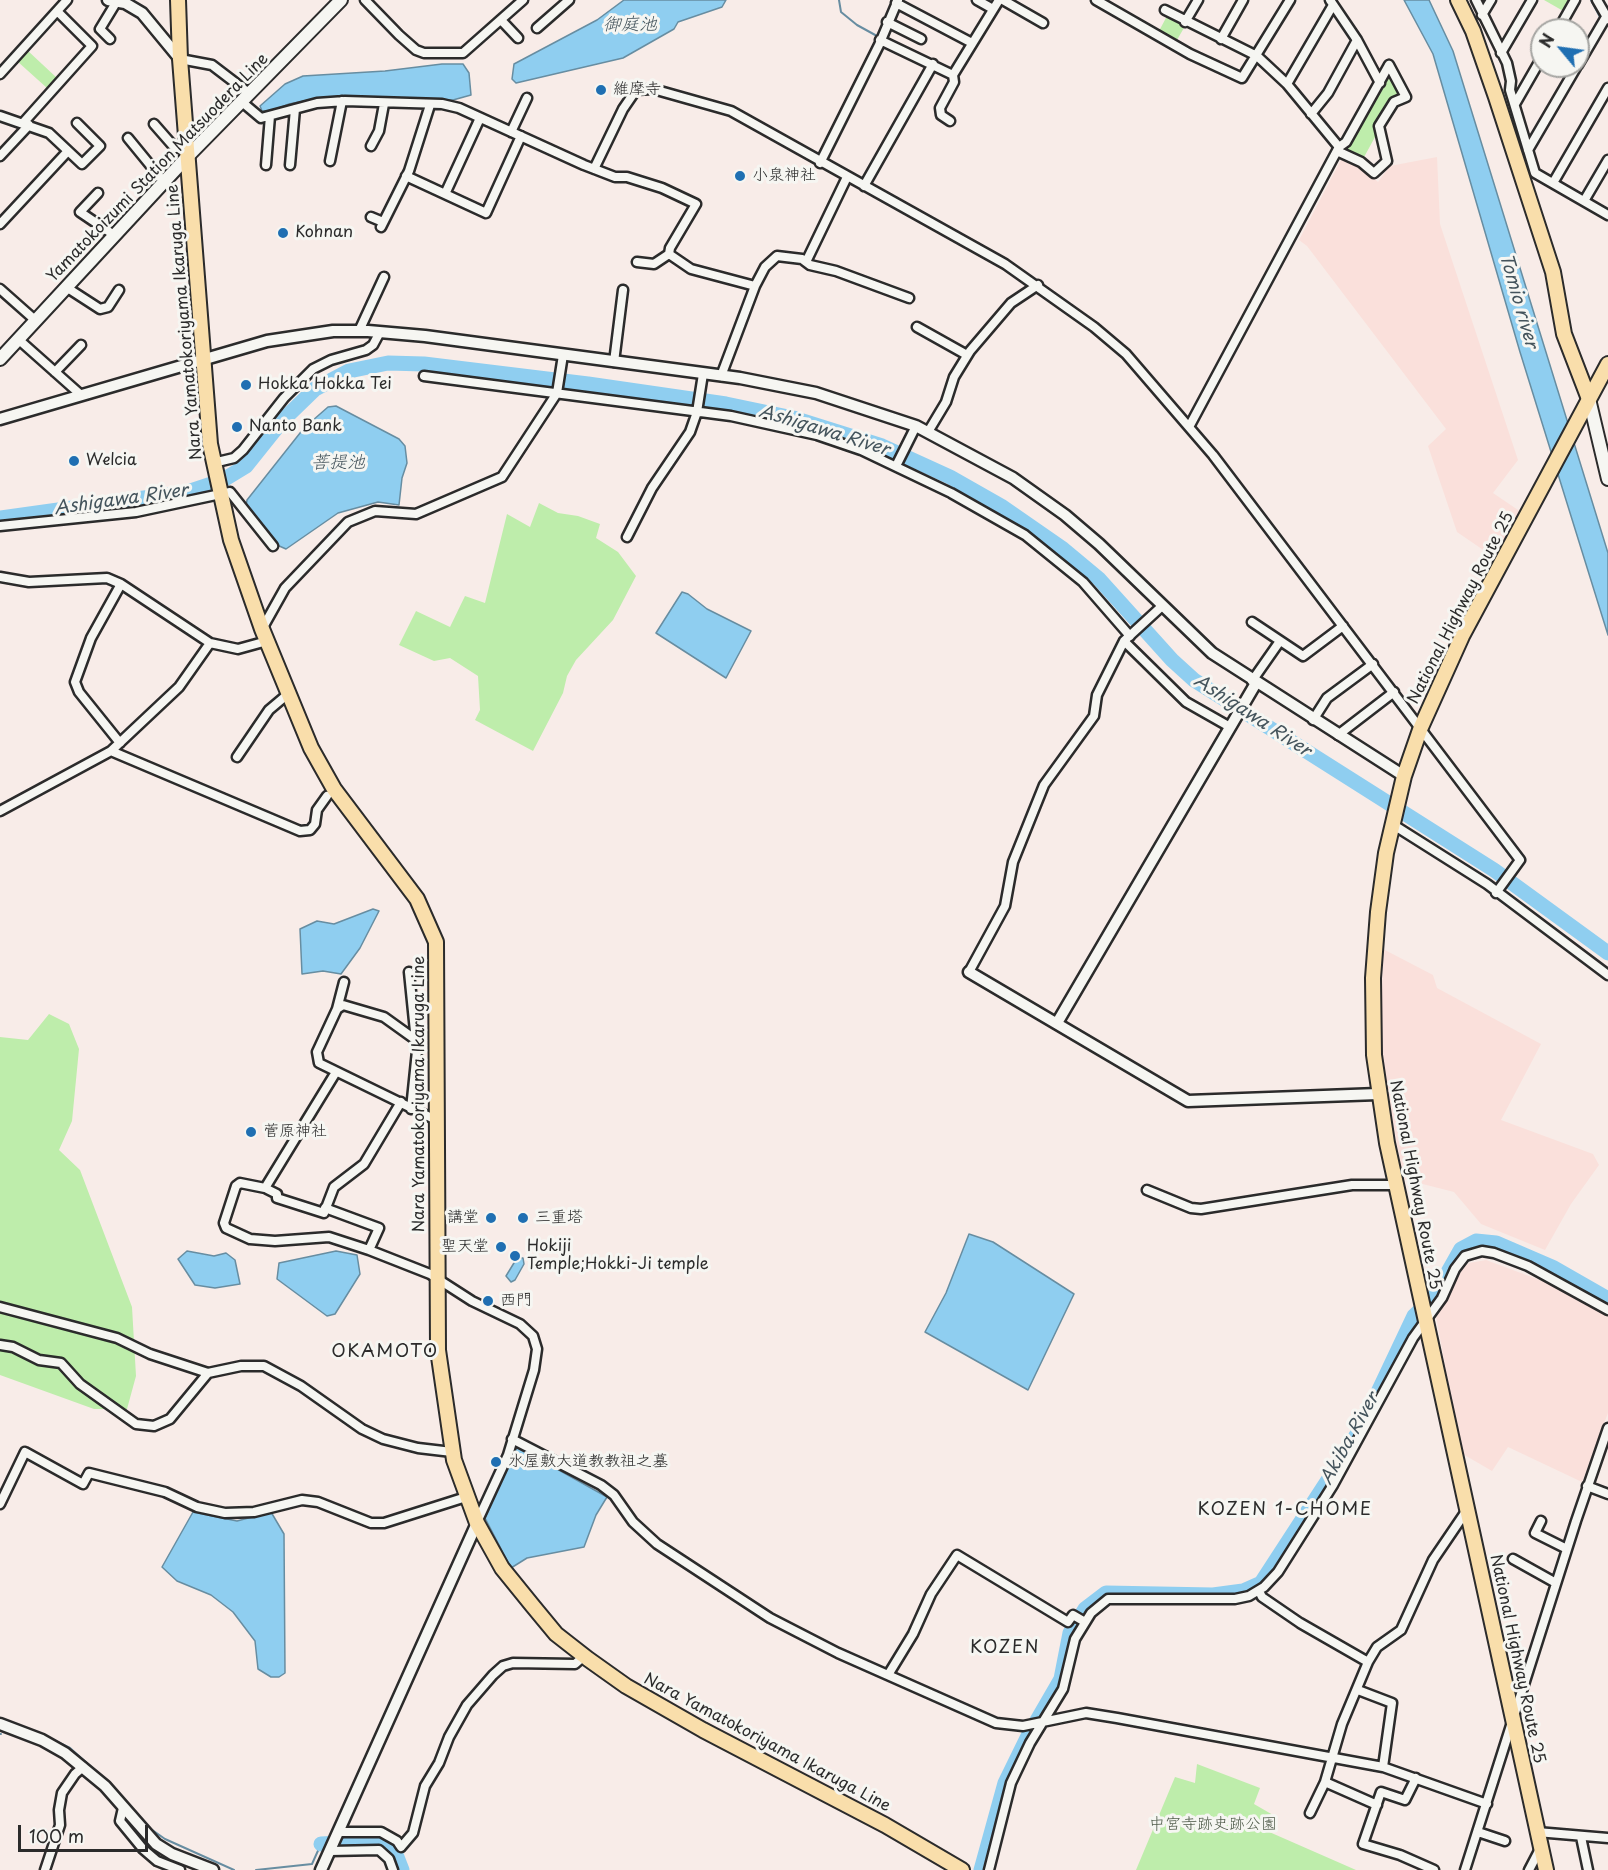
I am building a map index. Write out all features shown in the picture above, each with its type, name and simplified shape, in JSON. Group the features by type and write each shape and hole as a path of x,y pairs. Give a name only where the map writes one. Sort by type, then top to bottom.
{"main road":[{"name":"Nara Yamatokoriyama Ikaruga Line","path":"178,0 180,59 213,466 240,572 311,748 334,789 417,899 436,942 438,1350 452,1452 466,1497 477,1523 502,1568 556,1634 584,1656 626,1686 703,1730 885,1825 962,1870"},
{"name":"Yamatokoizumi Station Matsuodera Line","path":"0,359 164,182 188,151 246,98 341,0"},
{"path":"1458,0 1473,31 1553,272 1564,334 1589,399 1608,479"},
{"name":"National Highway Route 25","path":"1546,1870 1378,1094 1373,1033 1373,978 1378,912 1392,822 1404,776 1421,727 1462,636 1608,364"}],"street":[{"path":"0,74 67,0"},
{"path":"365,0 399,35 416,50 424,53 463,53 524,0"},
{"path":"537,28 569,0"},
{"path":"977,0 993,9"},
{"path":"950,121 941,116 940,108 954,82 953,75 993,9 1001,0 1043,23"},
{"path":"1096,0 1190,54 1242,78 1290,0"},
{"path":"1185,22 1198,0"},
{"path":"1221,39 1244,0"},
{"path":"1476,0 1507,63 1511,81 1510,90 1535,173 1608,215"},
{"path":"1482,15 1491,0"},
{"path":"1502,53 1533,0"},
{"path":"1565,18 1575,0"},
{"path":"1590,45 1605,20 1597,0"},
{"path":"110,39 100,29 112,1 125,3 142,14 180,59 212,65 246,98 258,117 317,103 342,101 450,106 594,169 615,177 627,177 662,188 696,204 670,248 669,254 654,264 637,262"},
{"path":"820,163 897,2 972,43"},
{"path":"1287,84 1332,2 1357,40 1380,83"},
{"path":"1165,10 1257,56 1287,84 1338,149 1361,162 1374,173 1386,161 1379,126 1394,102 1406,98 1389,65 1346,142 1338,149 1189,427"},
{"path":"0,156 92,46 57,11"},
{"path":"501,21 518,38"},
{"path":"887,22 921,39"},
{"path":"880,40 953,75"},
{"path":"1311,114 1328,93 1357,40"},
{"path":"864,186 933,64"},
{"path":"1515,104 1530,78"},
{"path":"1528,150 1570,78"},
{"path":"594,169 629,98 636,90 643,88 731,111 1038,285 1126,354 1189,427 1373,664 1520,860 1498,892"},
{"path":"1553,183 1608,88"},
{"path":"511,132 527,98"},
{"path":"330,161 342,101"},
{"path":"372,146 379,130 384,104"},
{"path":"371,217 382,224 406,176 430,105"},
{"path":"290,165 295,109"},
{"path":"0,116 49,133 82,164 100,146 77,123"},
{"path":"266,165 270,116"},
{"path":"445,194 480,118"},
{"path":"154,124 175,148 188,151"},
{"path":"406,176 486,213 520,136"},
{"path":"128,138 164,182"},
{"path":"0,224 68,151"},
{"path":"1584,201 1608,160"},
{"path":"806,262 847,177"},
{"path":"98,193 80,212 114,236"},
{"path":"669,254 691,269 755,286"},
{"path":"721,376 755,286 765,267 777,256 806,262 909,298"},
{"path":"358,331 384,277"},
{"path":"928,432 946,402 954,377 967,355 1011,303 1038,285"},
{"path":"66,286 100,309 108,308 119,291"},
{"path":"0,289 36,320"},
{"path":"614,362 623,290"},
{"path":"916,327 967,355"},
{"path":"0,419 287,337 358,331 721,376 816,393 916,426 986,462 1038,495 1099,544 1198,642 1254,682 1404,776"},
{"path":"213,466 234,458 243,450 284,398 313,369 331,360 366,350 373,345 380,332"},
{"path":"18,339 81,396"},
{"path":"55,372 81,345"},
{"path":"0,577 29,582 107,578 121,584 210,643 238,649 264,635 285,588 348,522 375,512 416,514 502,477 557,393 563,355"},
{"path":"627,537 652,489 690,432 697,412 703,374"},
{"path":"424,376 758,421 817,435 896,466 988,512 1025,535 1083,582 1186,702 1233,723"},
{"path":"896,466 916,426"},
{"path":"0,526 136,512 230,492 273,546"},
{"path":"120,743 79,692 75,682 91,638 121,584"},
{"path":"1161,607 1128,637 1097,695 1094,716 1044,785 1013,862 1005,906 969,972 1188,1101 1378,1094"},
{"path":"1252,622 1303,656 1343,626"},
{"path":"1057,1023 1280,641"},
{"path":"0,811 111,751 179,687 210,643"},
{"path":"1313,720 1327,698 1373,664"},
{"path":"1338,735 1394,692"},
{"path":"237,757 269,710 288,694"},
{"path":"111,751 300,831 310,830 315,824 317,810 327,796"},
{"path":"1392,822 1487,884 1608,975"},
{"path":"409,972 417,1061 411,1108"},
{"path":"344,982 337,1009 317,1055 321,1065 438,1121"},
{"path":"337,1009 343,1005 384,1017 416,1040"},
{"path":"265,1188 336,1072"},
{"path":"321,1870 477,1523 512,1439 537,1358 533,1336 520,1324 472,1301 430,1274 329,1237 261,1241 226,1228 224,1223 236,1186 240,1183 265,1188 277,1194 276,1198 324,1213 334,1187 359,1170 370,1156 401,1102"},
{"path":"1147,1190 1191,1208 1201,1209 1352,1185 1396,1185"},
{"path":"325,1208 379,1227 369,1250"},
{"path":"989,1870 1011,1783 1020,1762 1063,1689 1075,1639 1085,1622 1099,1605 1108,1599 1235,1599 1259,1591 1278,1572 1339,1476 1425,1316 1442,1298 1455,1269 1465,1256 1482,1251 1528,1266 1608,1310"},
{"path":"0,1307 117,1338 150,1353 208,1373 241,1365 264,1366 301,1386 362,1429 383,1439 418,1448 452,1452"},
{"path":"0,1345 13,1347 39,1360 61,1363 80,1384 113,1409 136,1424 145,1426 154,1426 170,1419 208,1373"},
{"path":"1465,1870 1514,1724 1587,1486 1608,1428"},
{"path":"512,1439 601,1485 614,1495 633,1522 657,1544 770,1618 980,1717 1010,1727 1043,1723 1072,1714 1086,1713 1383,1767 1487,1803"},
{"path":"0,1504 24,1452 83,1484 89,1473 165,1492 197,1507 225,1513 254,1512 302,1500 318,1502 371,1523 384,1522 466,1497"},
{"path":"1587,1486 1608,1494"},
{"path":"1310,1813 1325,1782 1342,1724 1368,1662 1377,1647 1401,1630 1433,1560 1467,1510"},
{"path":"1541,1521 1535,1533 1567,1549"},
{"path":"888,1675 913,1634 931,1594 957,1555 1068,1622 1073,1615 1085,1622"},
{"path":"1513,1559 1556,1583"},
{"path":"1259,1591 1262,1597 1300,1623 1368,1662"},
{"path":"338,1833 381,1832 391,1836 401,1847 412,1833 425,1786 439,1763 449,1737 467,1705 493,1676 503,1666 513,1663 575,1664 584,1656"},
{"path":"1358,1690 1392,1703 1383,1767"},
{"path":"0,1724 42,1740 83,1767 156,1844 196,1868 213,1870"},
{"path":"45,1870 60,1825 59,1810 62,1793 83,1767"},
{"path":"1416,1778 1405,1800 1381,1792 1363,1844 1400,1855 1434,1870"},
{"path":"1325,1782 1377,1804"},
{"path":"123,1808 120,1821 157,1866 180,1870"},
{"path":"1478,1832 1505,1841"},
{"path":"1538,1832 1608,1838"},
{"path":"1581,1837 1588,1870"},
{"path":"1529,1870 1541,1847"},
{"path":"331,1849 379,1850 388,1859 393,1870"}],"shaded area":[{"path":"1437,157 1440,224 1518,460 1493,493 1521,512 1495,558 1457,532 1428,446 1446,429 1307,246 1299,240 1342,158 1362,167 1378,182 1390,166"},
{"path":"1383,949 1433,975 1437,988 1541,1044 1501,1120 1593,1154 1599,1165 1571,1204 1545,1250 1481,1224 1454,1192 1403,1179 1385,1078 1381,1035"},
{"path":"1486,1260 1545,1282 1608,1317 1608,1413 1582,1482 1508,1447 1492,1471 1461,1453 1436,1316 1461,1270 1469,1263"}],"green space":[{"path":"1544,0 1572,0 1565,12"},
{"path":"1167,16 1185,26 1177,40 1159,31"},
{"path":"27,50 57,78 47,88 17,61"},
{"path":"1392,77 1400,94 1398,99 1377,127 1375,137 1363,159 1349,153 1347,146 1386,78"},
{"path":"539,503 558,513 578,516 600,524 596,538 618,552 636,576 613,620 576,660 567,676 563,693 533,751 475,720 480,710 478,676 450,658 434,661 399,645 416,611 450,627 465,596 485,603 507,514 530,527"},
{"path":"49,1014 69,1024 79,1049 72,1121 59,1150 80,1170 132,1307 136,1376 127,1409 94,1409 0,1375 0,1037 28,1040"},
{"name":"中宮寺跡史跡公園","path":"1197,1764 1260,1788 1254,1804 1273,1815 1267,1831 1356,1870 1136,1870 1175,1777 1195,1783"}],"water":[{"name":"御庭池","path":"624,0 726,0 722,7 678,22 674,29 623,58 516,83 512,79 514,64 597,20"},
{"name":"Tomio river","path":"1404,0 1429,0 1453,51 1608,553 1608,635 1520,352 1433,54"},
{"path":"442,64 463,64 469,73 471,95 453,100 319,98 289,104 271,111 262,111 260,106 285,84 303,76 385,71"},
{"name":"菩提池","path":"336,406 399,439 405,446 407,463 402,478 399,505 378,502 338,513 286,549 277,545 246,506 247,500 304,428 328,407"},
{"path":"682,592 707,609 751,631 726,678 656,633"},
{"path":"373,909 379,911 360,948 341,974 323,971 302,974 300,929 317,921 334,924"},
{"path":"969,1234 993,1242 1074,1294 1028,1390 925,1332 946,1293"},
{"path":"187,1251 214,1256 226,1253 235,1260 240,1284 215,1288 195,1285 178,1259"},
{"path":"336,1251 357,1255 360,1274 335,1314 327,1316 277,1279 279,1263"},
{"path":"517,1258 523,1258 524,1264 515,1280 511,1282 506,1276"},
{"path":"516,1446 607,1497 596,1515 584,1547 527,1558 511,1568 485,1518"},
{"path":"193,1512 237,1521 271,1512 284,1534 285,1673 279,1677 271,1677 258,1669 255,1641 233,1612 211,1595 177,1581 162,1567"}],"waterway":[{"path":"839,0 841,12 857,25 877,36"},
{"path":"1591,0 1601,19"},
{"name":"Ashigawa River","path":"0,518 187,492 223,480 246,466 282,421 315,389 349,371 388,363 424,364 588,384 726,404 793,418 882,446 950,477 1001,506 1063,549 1099,579 1172,660 1194,680 1494,870 1608,953"},
{"name":"Akiba River","path":"981,1870 1005,1783 1028,1736 1061,1679 1070,1633 1085,1609 1106,1593 1213,1595 1243,1591 1261,1583 1362,1426 1414,1316 1434,1297 1461,1249 1476,1241 1496,1243 1554,1268 1608,1299"},
{"name":"Akiba River","path":"41,1734 70,1748 107,1781"},
{"name":"Akiba River","path":"113,1787 148,1827 165,1839 234,1870"},
{"name":"Akiba River","path":"321,1844 378,1841 395,1852 402,1870"},
{"name":"Akiba River","path":"256,1870 312,1864 321,1844"}],"place":[{"name":"維摩寺","path":"601,90"},
{"name":"小泉神社","path":"740,176"},
{"name":"Kohnan","path":"283,233"},
{"name":"Hokka Hokka Tei","path":"246,385"},
{"name":"Nanto Bank","path":"237,427"},
{"name":"Welcia","path":"74,461"},
{"name":"菅原神社","path":"251,1132"},
{"name":"講堂","path":"491,1218"},
{"name":"三重塔","path":"523,1218"},
{"name":"聖天堂","path":"501,1247"},
{"name":"Hokiji Temple;Hokki-Ji temple","path":"515,1256"},
{"name":"西門","path":"488,1301"},
{"name":"水屋敷大道教教祖之墓","path":"496,1462"}],"district":[{"name":"OKAMOTO","path":"385,1352"},
{"name":"KOZEN 1-CHOME","path":"1285,1510"},
{"name":"KOZEN","path":"1005,1648"}]}
